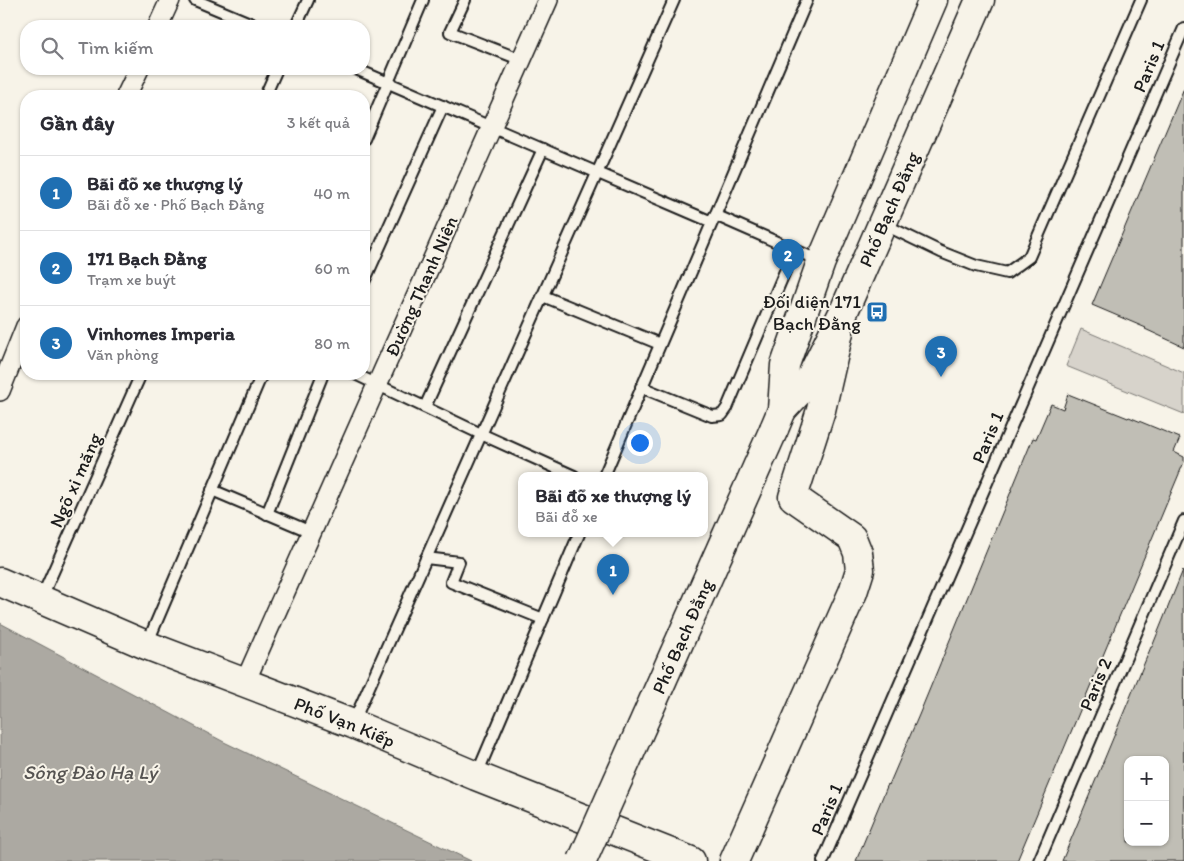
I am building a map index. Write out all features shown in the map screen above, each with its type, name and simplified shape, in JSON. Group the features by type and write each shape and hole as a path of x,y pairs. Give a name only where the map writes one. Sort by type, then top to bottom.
{"street":[{"path":"161,20 170,0"},
{"name":"Đường Thanh Niên","path":"245,682 548,0"},
{"name":"Phố Bạch Đằng","path":"778,419 785,365 821,262 933,0"},
{"name":"Phố Bạch Đằng","path":"582,861 778,419 809,381 844,311 882,224 973,2"},
{"path":"129,90 136,75"},
{"path":"734,861 853,592 860,570 858,552 852,538 793,497 822,410 844,311"},
{"path":"0,390 20,341"},
{"name":"Phố Vạn Kiếp","path":"0,582 146,645 353,724 476,776 691,861"}],"lane":[{"path":"195,0 243,20"},
{"path":"299,20 308,0"},
{"path":"370,125 423,0"},
{"path":"465,0 450,32 522,60"},
{"path":"353,724 674,0"},
{"path":"606,472 807,0"},
{"path":"882,224 976,266 1007,273 1029,257 1141,0"},
{"name":"Paris 1","path":"823,861 1184,28"},
{"path":"268,90 274,75"},
{"path":"370,75 598,172 821,262"},
{"path":"370,269 443,106"},
{"path":"425,407 543,149"},
{"path":"641,387 712,416 722,415 727,408 794,250"},
{"path":"543,296 660,344"},
{"name":"Ngõ xi măng","path":"41,600 138,380"},
{"path":"146,645 259,380"},
{"path":"267,514 321,380"},
{"path":"368,380 565,472"},
{"path":"212,490 311,532"},
{"name":"Paris 2","path":"1039,861 1184,521"},
{"path":"476,776 579,537"},
{"path":"426,558 460,562 451,582 543,619"}],"shaded area":[{"path":"1081,329 1184,373 1184,414 1066,366"}],"water":[{"name":"Sông Đào Hạ Lý","path":"0,623 224,742 471,861 0,861"}],"building":[{"path":"1184,88 1184,347 1146,328 1092,305"},
{"path":"1068,394 1180,438 1174,452 1184,457 1184,462 1017,861 856,861 919,715 1033,438 1036,439 1051,404 1063,409"},
{"path":"1183,570 1184,861 1062,861"}],"place":[{"name":"171 Bạch Đằng","path":"788,280"},
{"name":"Đối diện 171 Bạch Đằng","path":"877,312"},
{"name":"Vinhomes Imperia","path":"941,377"},
{"name":"Bãi đõ xe thượng lý","path":"613,595"}]}
